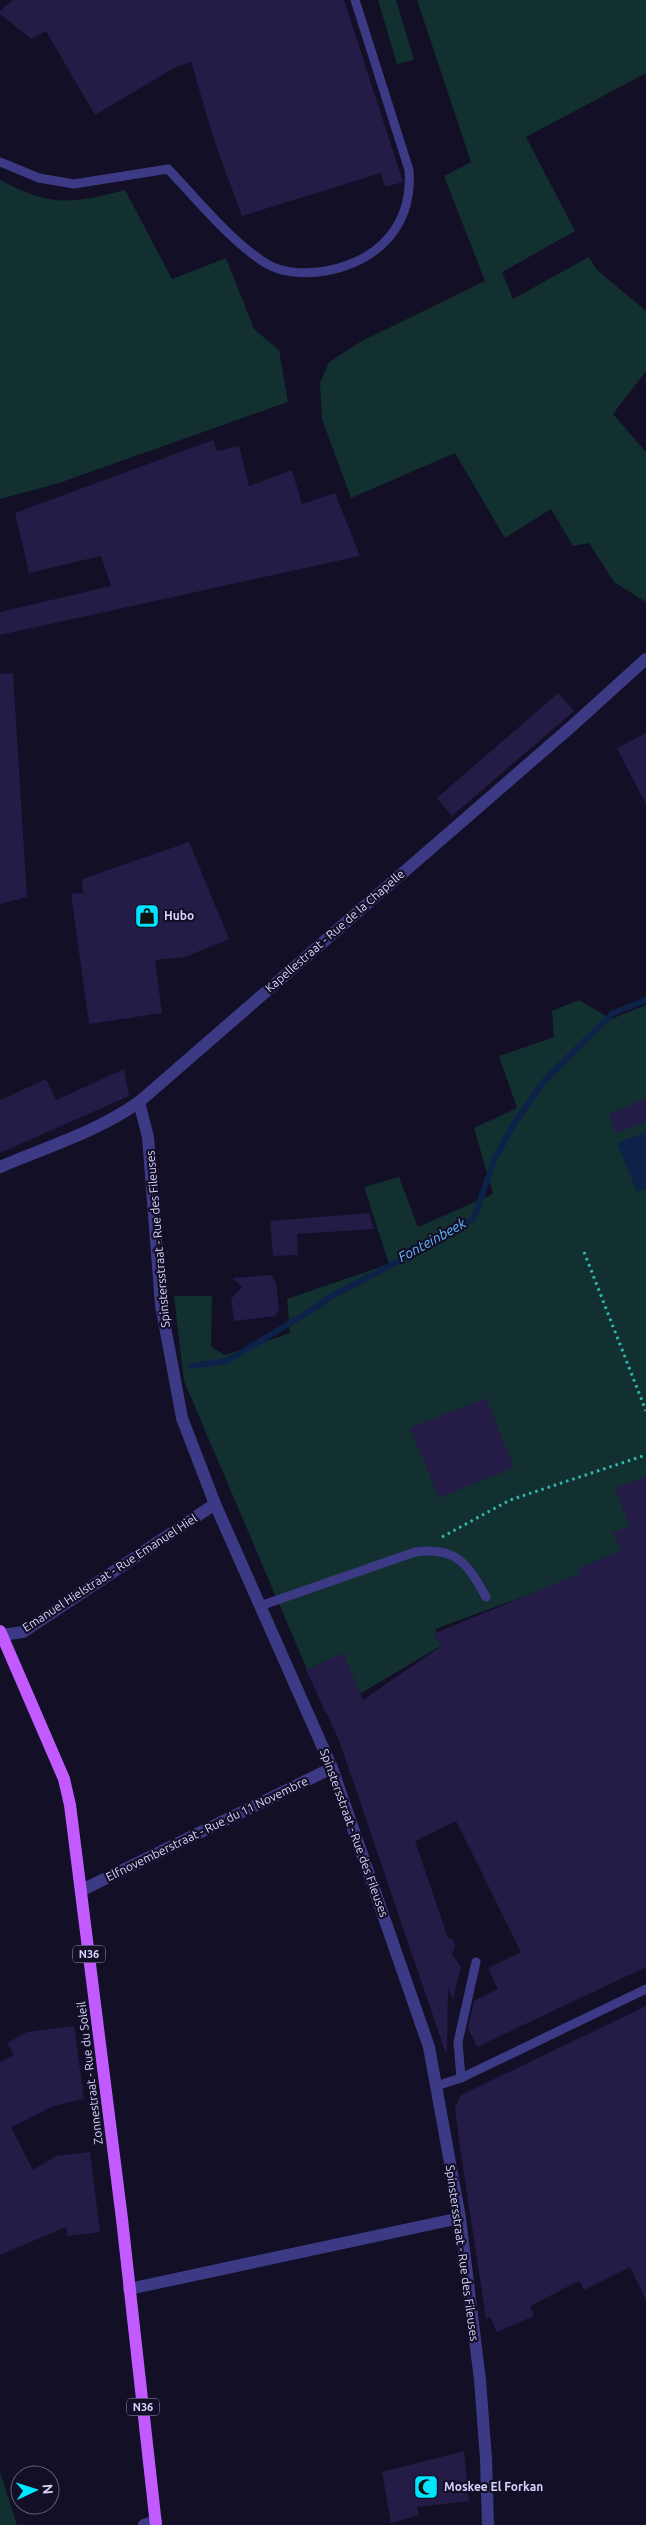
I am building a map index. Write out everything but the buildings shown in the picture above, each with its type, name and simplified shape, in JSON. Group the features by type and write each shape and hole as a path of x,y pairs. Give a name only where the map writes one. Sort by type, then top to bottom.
{"main road":[{"name":"Zonnestraat - Rue du Soleil","path":"1,1633 64,1779 70,1805 82,1890 156,2523"}],"street":[{"name":"Kapellestraat - Rue de la Chapelle","path":"0,1167 93,1128 122,1114 139,1102 572,726 646,659"},
{"name":"Spinstersstraat - Rue des Fileuses","path":"139,1102 148,1138 162,1305 182,1418 215,1504 332,1768 429,2047 460,2218 480,2380 486,2460 488,2525"},
{"name":"Emanuel Hielstraat - Rue Emanuel Hiel","path":"1,1633 23,1632 215,1504"},
{"name":"Elfnovemberstraat - Rue du 11 Novembre","path":"82,1890 332,1768"},
{"path":"129,2289 460,2218"},
{"path":"144,2525 156,2523"}],"lane":[{"path":"0,162 39,178 74,184 168,169 236,239 268,264 289,271 310,274 339,268 371,255 387,241 399,223 407,204 410,190 409,170 355,0"},
{"path":"260,1606 415,1552 430,1550 445,1551 458,1557 474,1575 486,1597"},
{"path":"461,2078 458,2042 476,1962"},
{"path":"436,2086 461,2078 646,1989"}],"path":[{"path":"584,1252 646,1411"},
{"path":"439,1538 510,1500 646,1455"}],"green space":[{"path":"378,0 396,0 414,60 397,64"},
{"path":"417,0 646,0 646,73 526,137 575,231 502,272 513,299 589,257 596,269 646,311 646,371 613,414 646,452 646,602 614,582 589,543 573,546 551,509 505,538 455,453 351,498 322,419 320,383 329,362 362,341 485,281 444,176 471,162"},
{"path":"0,180 33,195 48,199 75,200 125,190 172,279 226,258 254,329 279,350 288,402 59,483 0,499"},
{"path":"579,1000 611,1019 646,1005 646,1612 580,1576 435,1629 442,1645 326,1714 184,1381 174,1296 212,1296 211,1347 225,1355 290,1333 287,1299 389,1264 364,1187 399,1177 418,1227 493,1194 474,1128 517,1108 499,1056 554,1037 552,1011"},
{"path":"0,2472 10,2503 10,2515 14,2515 17,2525 0,2525"}],"water":[{"path":"646,1132 646,1189 637,1192 617,1143"}],"waterway":[{"name":"Fonteinbeek","path":"191,1366 227,1361 315,1308 328,1298 397,1262 474,1218 495,1158 515,1122 545,1080 613,1013 646,1000"}],"place":[{"name":"Hubo","path":"147,916"},
{"name":"Moskee El Forkan","path":"426,2487"}]}
